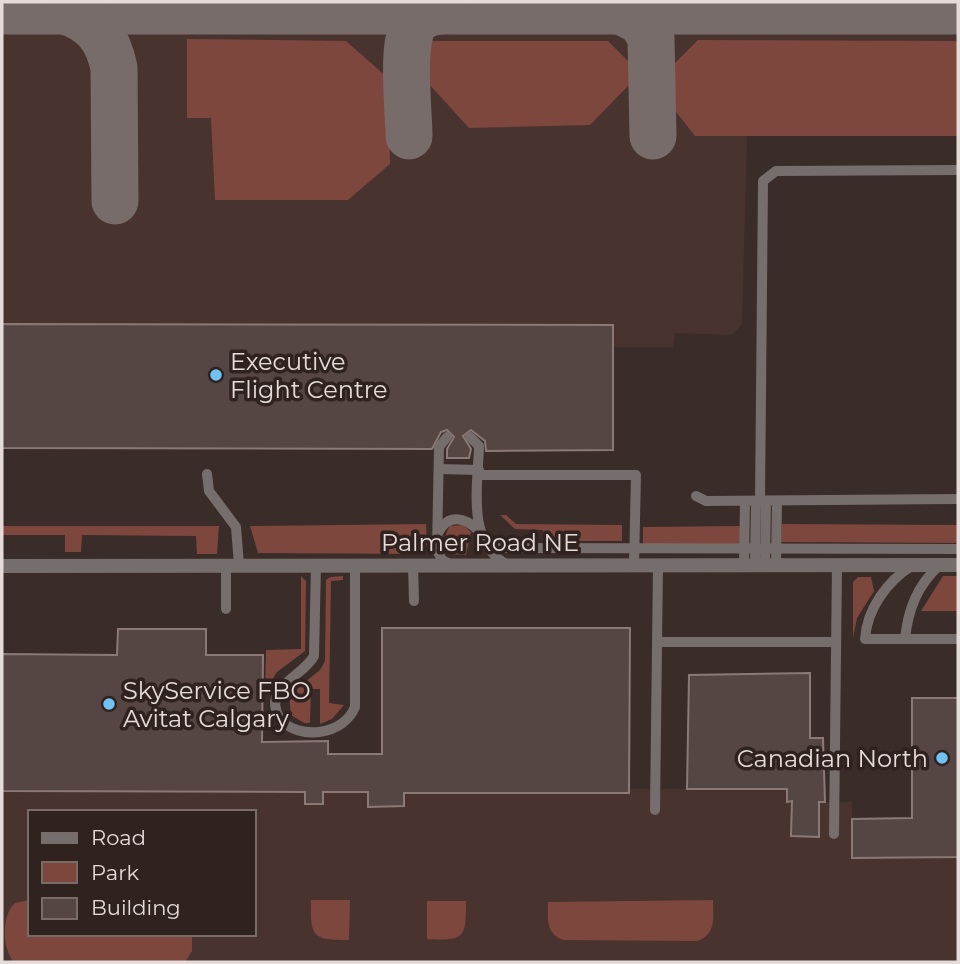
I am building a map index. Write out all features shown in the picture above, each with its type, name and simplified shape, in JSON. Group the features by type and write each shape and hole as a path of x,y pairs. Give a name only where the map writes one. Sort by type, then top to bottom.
{"street":[{"name":"Palmer Road NE","path":"2,566 958,565"}],"lane":[{"path":"760,564 763,181 776,171 958,170"},
{"path":"447,437 440,444 438,536 439,556 452,565"},
{"path":"470,437 478,443 478,524 482,537 501,548 958,549"},
{"path":"439,470 636,475 634,565"},
{"path":"207,474 209,491 236,527 226,609"},
{"path":"696,496 706,501 958,499"},
{"path":"760,564 761,501"},
{"path":"438,536 446,523 456,518 471,523 493,554 510,565"},
{"path":"316,565 314,656 280,689 275,703 284,722 299,731 334,729 347,720 355,707 355,565"},
{"path":"413,565 414,601"},
{"path":"655,810 657,565"},
{"path":"835,834 837,565"},
{"path":"914,565 899,576 874,606 865,639 958,639"},
{"path":"905,639 915,597 924,580 940,565"},
{"path":"657,642 836,642"}],"shaded area":[{"path":"2,2 958,2 958,136 747,136 742,324 732,335 675,333 673,347 613,347 613,325 2,324"},
{"path":"382,628 630,628 629,789 687,789 689,675 810,673 810,738 823,738 825,802 852,802 852,819 912,818 912,698 958,698 958,962 2,962 2,654 218,655 216,791 305,792 306,804 323,804 323,792 368,792 368,807 404,806 404,754"}],"green space":[{"path":"187,39 346,41 388,78 390,164 348,200 215,200 211,118 187,118"},
{"path":"698,40 958,41 958,136 695,136 673,108 673,65"},
{"path":"429,41 608,41 631,64 631,83 590,125 469,128 428,83"},
{"path":"500,515 506,515 516,524 622,525 622,541 543,541 543,530 515,529"},
{"path":"426,524 427,545 419,554 258,553 250,526"},
{"path":"782,524 958,525 958,543 781,542"},
{"path":"463,525 471,532 466,555 450,554 446,533 450,526"},
{"path":"2,526 219,526 217,554 197,554 196,536 82,535 81,552 65,552 65,535 2,535"},
{"path":"740,526 740,544 643,545 643,527"},
{"path":"301,576 306,581 305,651 277,672 265,691 266,650 301,649"},
{"path":"343,576 343,580 331,581 329,703 344,705 332,719 320,724 320,689 311,689 310,723 304,723 291,715 289,695 320,670 325,661 326,580"},
{"path":"943,576 958,576 958,611 921,611"},
{"path":"858,577 871,577 874,591 857,618 853,638 853,582"},
{"path":"28,900 28,936 192,936 192,951 185,962 14,962 5,941 5,924 10,908 15,903"},
{"path":"311,900 350,900 349,940 327,939 316,934 311,922"},
{"path":"713,900 711,930 697,941 563,940 550,929 548,919 548,902"},
{"path":"427,901 466,901 464,930 461,935 449,939 427,939"}],"building":[{"name":"Executive Flight Centre","path":"2,324 613,325 613,450 486,451 485,441 471,430 463,436 471,449 469,458 447,458 447,449 454,437 447,430 441,432 432,449 2,448"},
{"path":"382,628 630,628 629,793 404,793 404,806 368,807 368,792 323,792 323,804 305,804 305,792 2,791 2,654 117,655 118,629 206,629 206,655 263,655 262,742 328,741 328,754 382,754"},
{"path":"810,673 810,738 823,738 825,802 819,802 819,837 791,836 792,801 787,802 787,789 687,789 689,675"},
{"path":"912,698 958,698 958,857 852,858 852,819 912,818"}],"taxiway":[{"path":"409,136 407,59 411,30 423,16 447,10"},
{"path":"619,10 642,22 651,38 653,136"},
{"path":"2,11 958,11"},
{"path":"65,11 92,25 104,39 114,68 115,201"}],"place":[{"name":"Executive Flight Centre","path":"216,375"},
{"name":"SkyService FBO Avitat Calgary","path":"109,704"},
{"name":"Canadian North","path":"942,758"}]}
